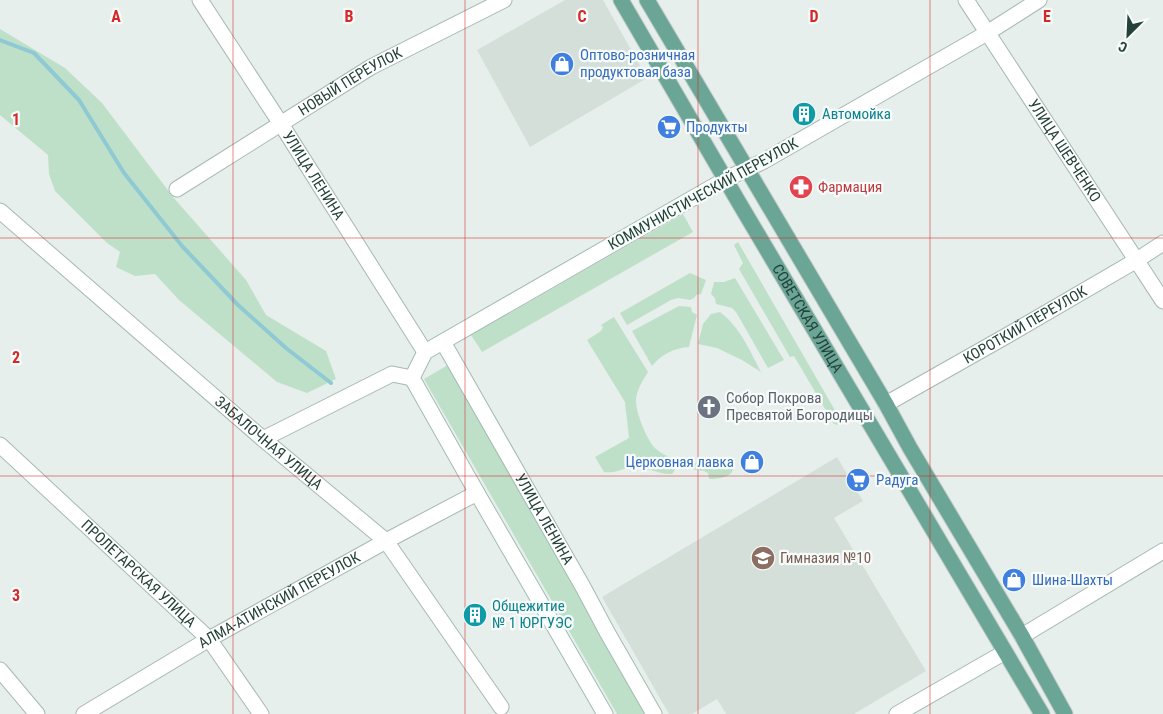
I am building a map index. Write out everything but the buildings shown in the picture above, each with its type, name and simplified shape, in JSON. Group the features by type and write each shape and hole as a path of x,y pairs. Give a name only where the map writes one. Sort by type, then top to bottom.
{"main road":[{"name":"СОВЕТСКАЯ УЛИЦА","path":"621,0 1042,714"},
{"name":"СОВЕТСКАЯ УЛИЦА","path":"647,0 886,404 1066,714"}],"street":[{"name":"УЛИЦА ЛЕНИНА","path":"200,0 425,352"},
{"name":"НОВЫЙ ПЕРЕУЛОК","path":"177,189 371,67 504,0"},
{"name":"УЛИЦА ШЕВЧЕНКО","path":"966,0 1163,301"},
{"name":"КОММУНИСТИЧЕСКИЙ ПЕРЕУЛОК","path":"443,342 726,179 764,161 987,33 1039,0"},
{"name":"ЗАБАЛОЧНАЯ УЛИЦА","path":"0,211 263,439 386,541 500,707"},
{"name":"КОРОТКИЙ ПЕРЕУЛОК","path":"886,404 1008,335 1163,243"},
{"name":"УЛИЦА ЛЕНИНА","path":"443,342 654,714"},
{"path":"412,378 425,352 443,342"},
{"path":"263,439 392,374 412,378 605,714"},
{"name":"ПРОЛЕТАРСКАЯ УЛИЦА","path":"0,445 209,639 261,714"},
{"name":"АЛМА-АТИНСКИЙ ПЕРЕУЛОК","path":"84,714 209,639 477,493"},
{"path":"1022,636 1163,551"},
{"path":"897,714 1005,652"},
{"path":"0,670 37,714"}],"shaded area":[{"name":"Оптово-розничная продуктовая база","path":"565,0 603,0 647,78 530,147 477,50"},
{"name":"Гимназия №10","path":"837,457 863,501 834,518 926,671 854,714 726,714 717,699 692,714 669,714 602,597"}],"green space":[{"path":"0,29 65,68 102,103 173,197 246,280 266,315 326,351 336,379 307,393 277,382 179,300 155,274 135,276 116,267 120,252 107,243 55,191 49,174 48,155 0,115"},
{"path":"683,214 693,232 482,352 471,335"},
{"path":"738,242 840,419 838,425 834,424 794,356 790,357 739,269 743,263 734,245"},
{"path":"690,273 706,280 701,294 696,295 690,300 678,298 671,300 627,325 620,313"},
{"path":"735,278 784,360 768,368 736,312 732,308 716,304 715,298 711,294 714,282 724,282"},
{"path":"679,306 691,307 692,312 697,315 689,347 669,352 652,366 632,331"},
{"path":"720,312 739,332 761,372 717,348 698,344 703,324 711,314"},
{"path":"614,317 648,372 636,397 638,412 646,433 656,449 665,455 681,461 672,474 636,467 604,472 595,457 629,438 625,402 587,340 601,331 603,327 601,325"},
{"path":"448,365 649,714 617,714 424,379"},
{"path":"733,461 733,471 727,476 718,478 709,479 708,473 691,469 692,463 707,465"}],"waterway":[{"path":"0,40 34,53 79,100 124,173 182,246 238,305 286,348 331,383"}],"place":[{"name":"Оптово-розничная продуктовая база","path":"562,64"},
{"name":"Автомойка","path":"804,114"},
{"name":"Продукты","path":"669,127"},
{"name":"Фармация","path":"801,187"},
{"name":"Собор Покрова Пресвятой Богородицы","path":"709,407"},
{"name":"Церковная лавка","path":"752,462"},
{"name":"Радуга","path":"858,480"},
{"name":"Гимназия №10","path":"763,558"},
{"name":"Шина-Шахты","path":"1014,580"},
{"name":"Общежитие № 1 ЮРГУЭС","path":"475,615"}]}
